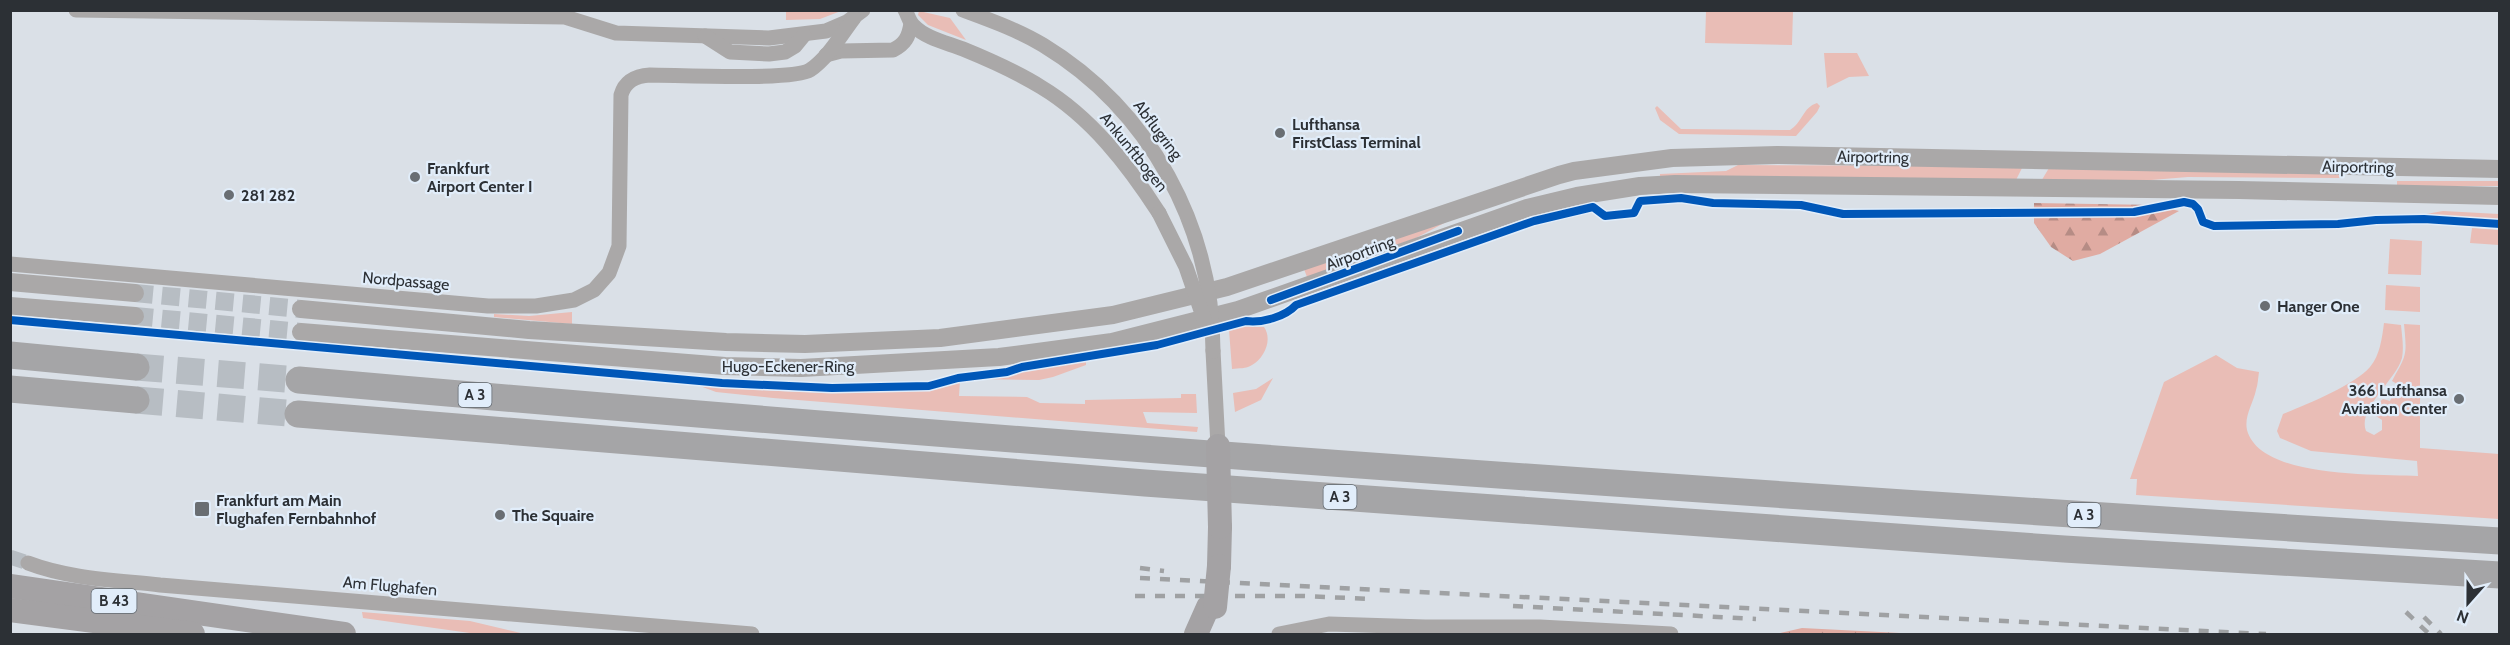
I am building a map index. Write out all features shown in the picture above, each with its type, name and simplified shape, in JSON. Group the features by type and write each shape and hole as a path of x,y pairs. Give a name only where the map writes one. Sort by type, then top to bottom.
{"highway":[{"path":"10,355 136,367"},
{"name":"A 3","path":"299,380 651,410 1472,473 2499,541"},
{"path":"10,389 135,400"},
{"name":"A 3","path":"298,414 1145,483 2064,549 2499,575"},
{"path":"1210,609 1220,527 1218,446"},
{"name":"B 43","path":"10,586 344,634"},
{"name":"B 43","path":"10,609 193,634"}],"street":[{"path":"76,10 565,18 616,33 769,38 804,35 832,29 859,14"},
{"path":"281,10 292,10"},
{"name":"Abflugring","path":"963,10 1018,31 1063,59 1116,104 1146,140 1176,187 1198,246 1211,303 1213,351"},
{"path":"826,55 859,14"},
{"path":"826,55 841,51 893,50 900,47 908,38 908,17"},
{"name":"Ankunftbogen","path":"908,17 921,32 1024,76 1060,100 1089,125 1140,183 1160,213 1186,267 1213,351 1218,446"},
{"name":"Nordpassage","path":"10,264 488,306 536,306 574,300 594,290 600,284 614,264 620,246 621,95 627,83 641,75 794,75 810,70 826,55"},
{"name":"Airportring","path":"1264,275 1456,208 1559,175 1672,158 1777,155 2499,170"},
{"name":"Airportring","path":"1271,300 1527,208 1577,196 1640,186 1675,184 2228,190 2499,196"},
{"name":"Hugo-Eckener-Ring","path":"301,309 529,330 726,342 861,342 950,337 1113,315 1264,275"},
{"path":"10,282 135,293"},
{"name":"Hugo-Eckener-Ring","path":"301,332 668,363 801,368 989,358 1065,350 1112,342 1271,300"},
{"path":"10,306 135,316"},
{"name":"Am Flughafen","path":"28,563 49,571 74,576 149,584 752,634"},
{"path":"1279,634 1329,624 1540,627 1671,634"}],"shaded area":[{"path":"786,10 841,11 820,19 786,20"},
{"path":"919,11 950,18 966,40 928,25 918,15"},
{"path":"1706,11 1793,11 1792,45 1705,43"},
{"path":"1824,53 1857,53 1869,76 1849,77 1827,88"},
{"path":"1817,103 1820,106 1817,112 1796,136 1679,134 1660,120 1655,108 1657,106 1681,129 1790,130 1812,105"},
{"path":"1738,165 2023,166 2014,184 1660,179 1660,174 1726,171"},
{"path":"2049,168 2342,172 2342,178 2188,177 2139,181 2040,183"},
{"path":"2397,181 2500,181 2499,186 2397,186"},
{"path":"2443,211 2499,214 2499,221 2415,216"},
{"path":"1448,221 1416,238 1307,277 1304,269"},
{"path":"2472,228 2499,230 2499,245 2470,243"},
{"path":"2390,239 2422,241 2421,275 2388,274"},
{"path":"2386,285 2420,287 2420,312 2385,310"},
{"path":"572,312 572,324 494,317 494,314 529,316"},
{"path":"1252,323 1256,327 1264,327 1267,332 1266,348 1252,365 1232,369 1229,330"},
{"path":"2384,323 2401,325 2402,358 2393,376 2367,413 2366,431 2374,435 2382,430 2382,420 2376,416 2370,416 2383,399 2390,401 2397,384 2392,381 2405,354 2404,324 2420,325 2420,448 2499,454 2499,519 2136,495 2137,479 2130,479 2164,382 2216,355 2237,368 2259,372 2257,388 2246,425 2256,446 2274,458 2296,466 2322,471 2418,476 2417,461 2311,451 2280,438 2277,431 2283,414 2342,387 2370,367 2378,352"},
{"path":"1086,362 1086,365 1039,380 976,379 1009,375 1023,369"},
{"path":"1273,378 1261,400 1235,412 1233,393 1256,389"},
{"path":"960,381 959,396 1027,397 1040,403 1085,404 1085,400 1181,398 1181,394 1196,394 1197,413 1143,412 1147,423 1198,427 1197,432 773,398 716,392 700,386 791,392 860,392 922,389"},
{"path":"362,612 470,621 525,634 477,634 363,618"}],"green space":[{"path":"2034,203 2155,205 2179,211 2100,254 2073,261 2051,247 2034,223"},
{"path":"1802,628 1920,634 1776,634"}],"tunnel":[{"path":"135,293 301,309"},
{"path":"135,316 301,332"},
{"path":"136,367 299,380"},
{"path":"136,400 298,414"},
{"path":"10,557 28,563"}],"railway":[{"path":"1140,568 1164,571"},
{"path":"1140,578 2266,634"},
{"path":"1135,596 1304,596 1370,599"},
{"path":"1513,606 1756,619"},
{"path":"2406,612 2429,634"},
{"path":"2424,617 2441,634"}],"cycle path":[{"path":"10,320 722,383 832,388 929,386 958,378 1007,372 1022,367 1157,345 1246,321 1273,318 1286,313 1296,305 1534,221 1593,207 1605,216 1634,213 1640,201 1681,198 1713,203 1801,205 1843,214 2134,212 2184,202 2193,204 2198,209 2203,222 2214,226 2338,224 2424,219 2500,224"},
{"path":"1271,300 1458,231"}],"place":[{"name":"Lufthansa FirstClass Terminal","path":"1280,133"},
{"name":"Frankfurt Airport Center I","path":"415,177"},
{"name":"281 282","path":"229,195"},
{"name":"Hanger One","path":"2265,306"},
{"name":"366 Lufthansa Aviation Center","path":"2459,399"},
{"name":"Frankfurt am Main Flughafen Fernbahnhof","path":"202,509"},
{"name":"The Squaire","path":"500,515"}]}
